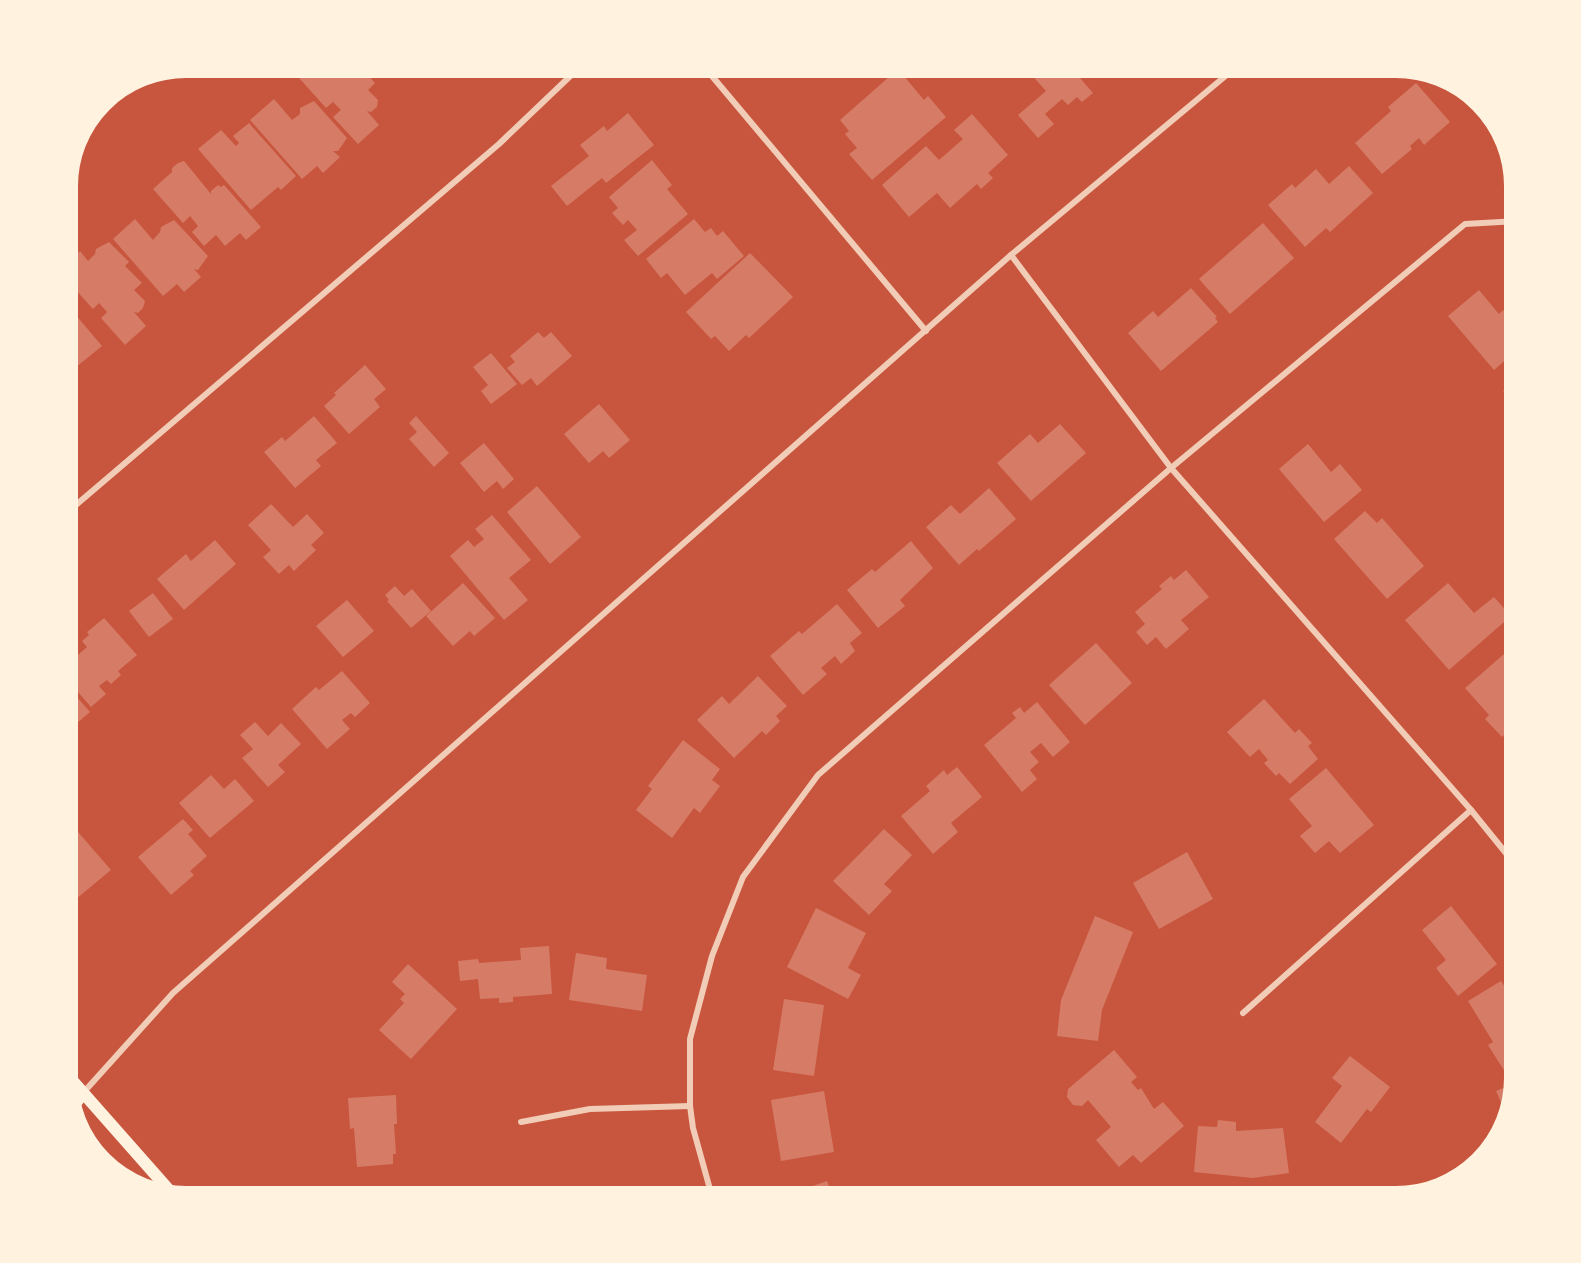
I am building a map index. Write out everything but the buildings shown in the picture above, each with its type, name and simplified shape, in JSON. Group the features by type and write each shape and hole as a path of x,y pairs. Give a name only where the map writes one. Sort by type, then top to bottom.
{"main road":[{"path":"74,1083 167,1188"},
{"path":"76,1102 83,1093"}],"street":[{"path":"74,507 499,144 572,74"},
{"path":"710,74 926,331"},
{"path":"83,1093 173,993 1011,255 1228,74"},
{"path":"710,1190 693,1128 690,1106 690,1039 712,956 743,877 818,775 1171,468 1465,224 1508,222"},
{"path":"1011,255 1171,468 1471,810 1508,856"},
{"path":"1243,1013 1471,810"},
{"path":"521,1122 590,1109 690,1106"}]}
